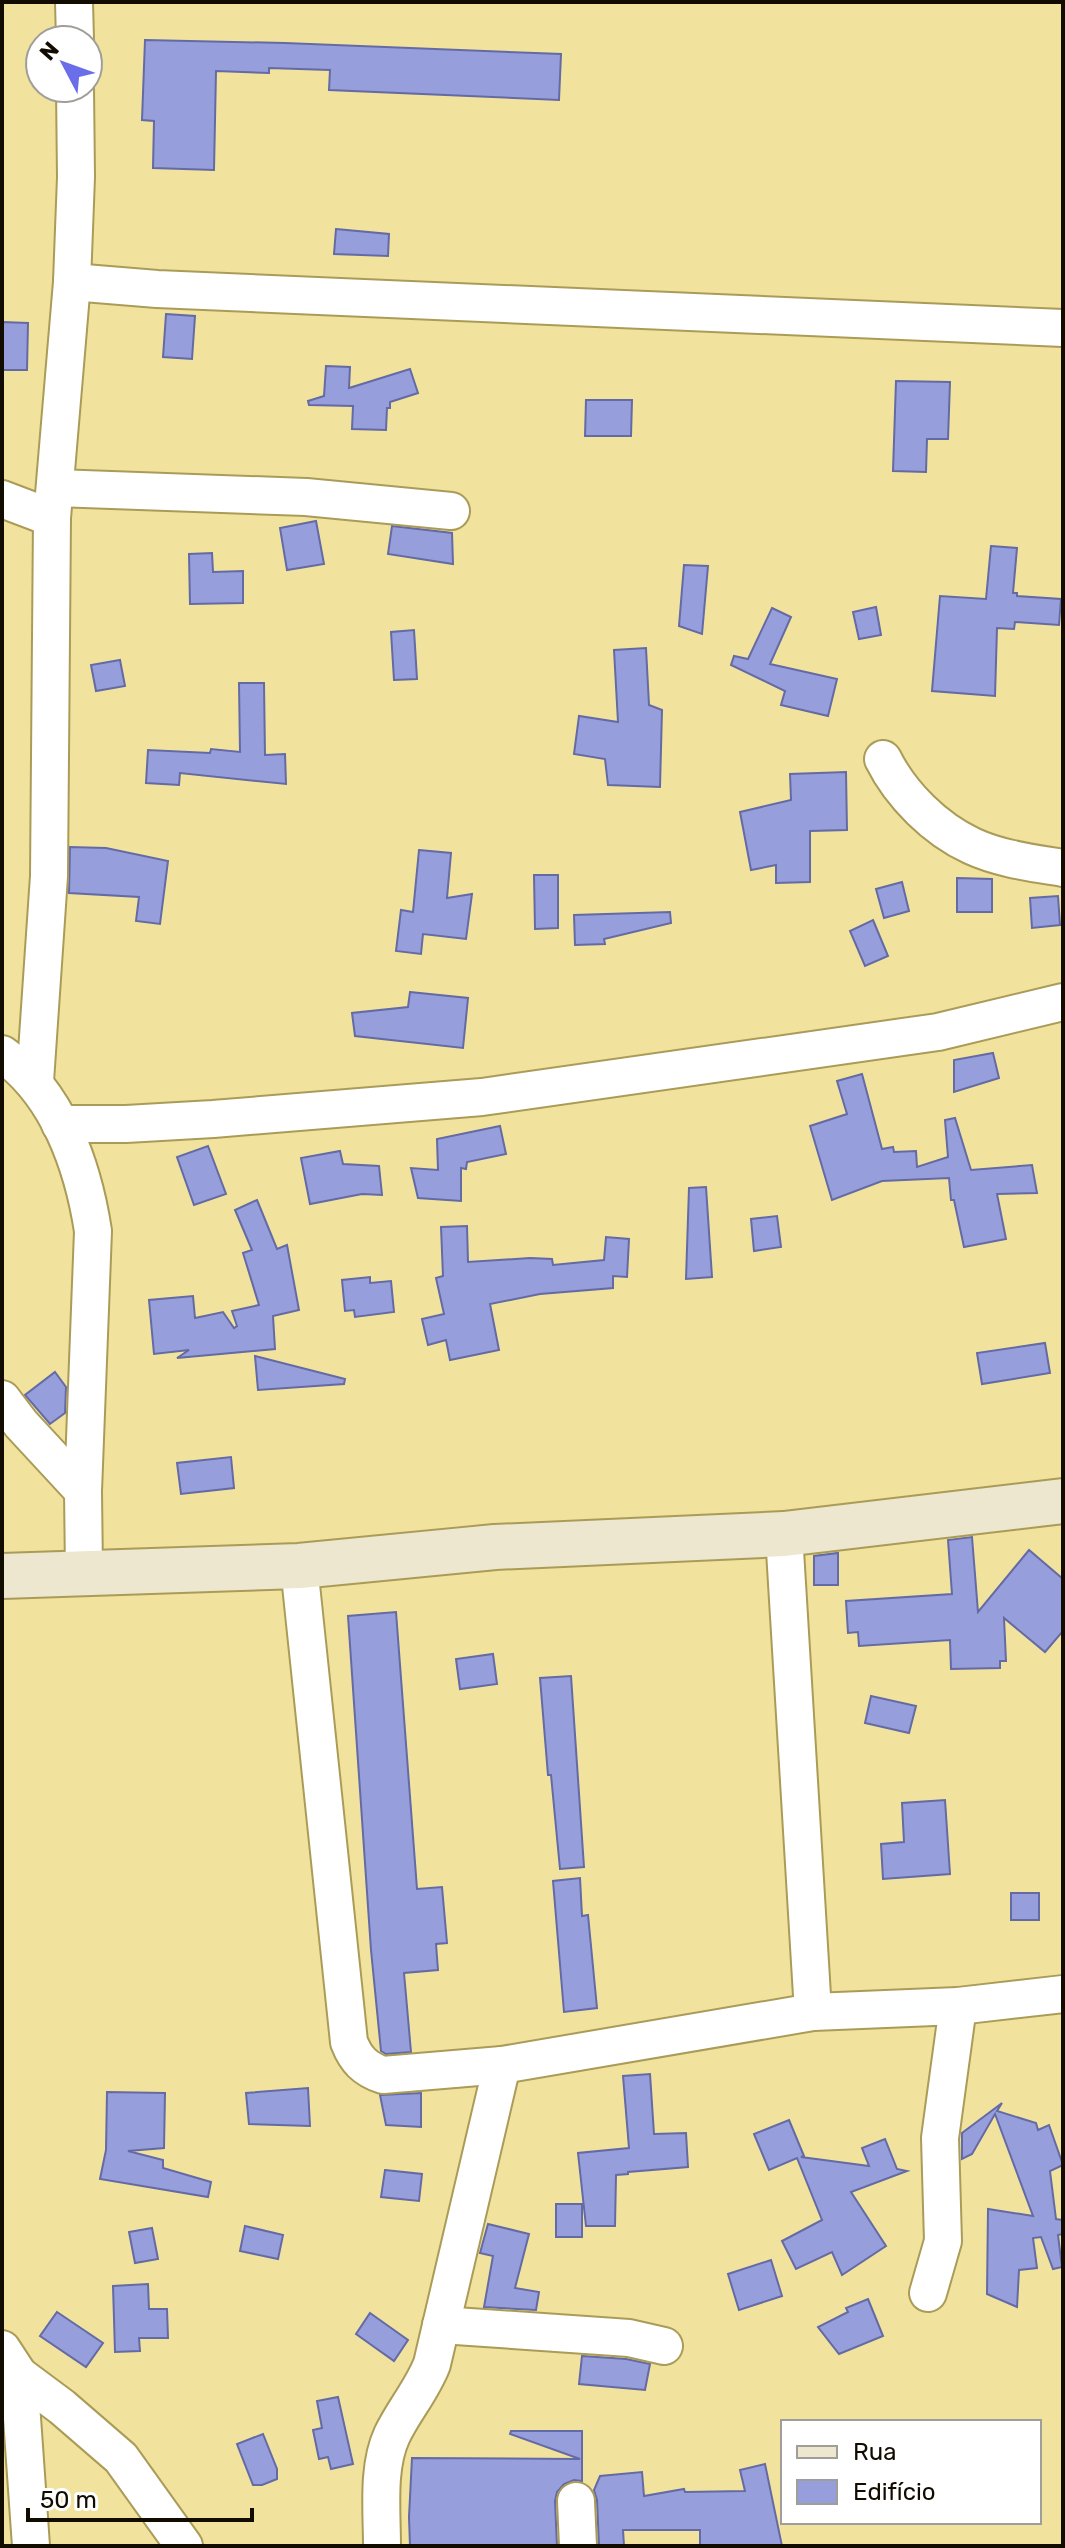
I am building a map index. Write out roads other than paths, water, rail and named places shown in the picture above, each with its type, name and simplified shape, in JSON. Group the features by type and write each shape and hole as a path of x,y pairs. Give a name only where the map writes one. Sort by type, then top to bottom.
{"street":[{"path":"74,2 75,24"},
{"path":"35,1081 49,876 54,503 72,282 75,104"},
{"path":"72,282 157,289 1063,328"},
{"path":"2,499 54,503 306,497 451,511"},
{"path":"883,759 918,806 943,828 971,845 1021,861 1063,868"},
{"path":"60,1124 213,1119 482,1097 938,1032 1063,1002"},
{"path":"2,1054 35,1081 60,1124 88,1197 93,1231 83,1491 84,1572"},
{"path":"2,1399 83,1491"},
{"path":"2,1576 299,1566 495,1547 784,1534 1063,1501"},
{"path":"784,1534 813,2012"},
{"path":"299,1566 348,2026 353,2054 371,2071 383,2075 502,2065 813,2012 958,2006 1063,1994"},
{"path":"928,2293 943,2241 940,2138 958,2006"},
{"path":"382,2546 383,2465 391,2436 427,2377 502,2065"},
{"path":"441,2325 629,2338 664,2346"},
{"path":"10,2362 31,2546"},
{"path":"10,2362 121,2458 184,2546"},
{"path":"576,2501 578,2546"}]}
